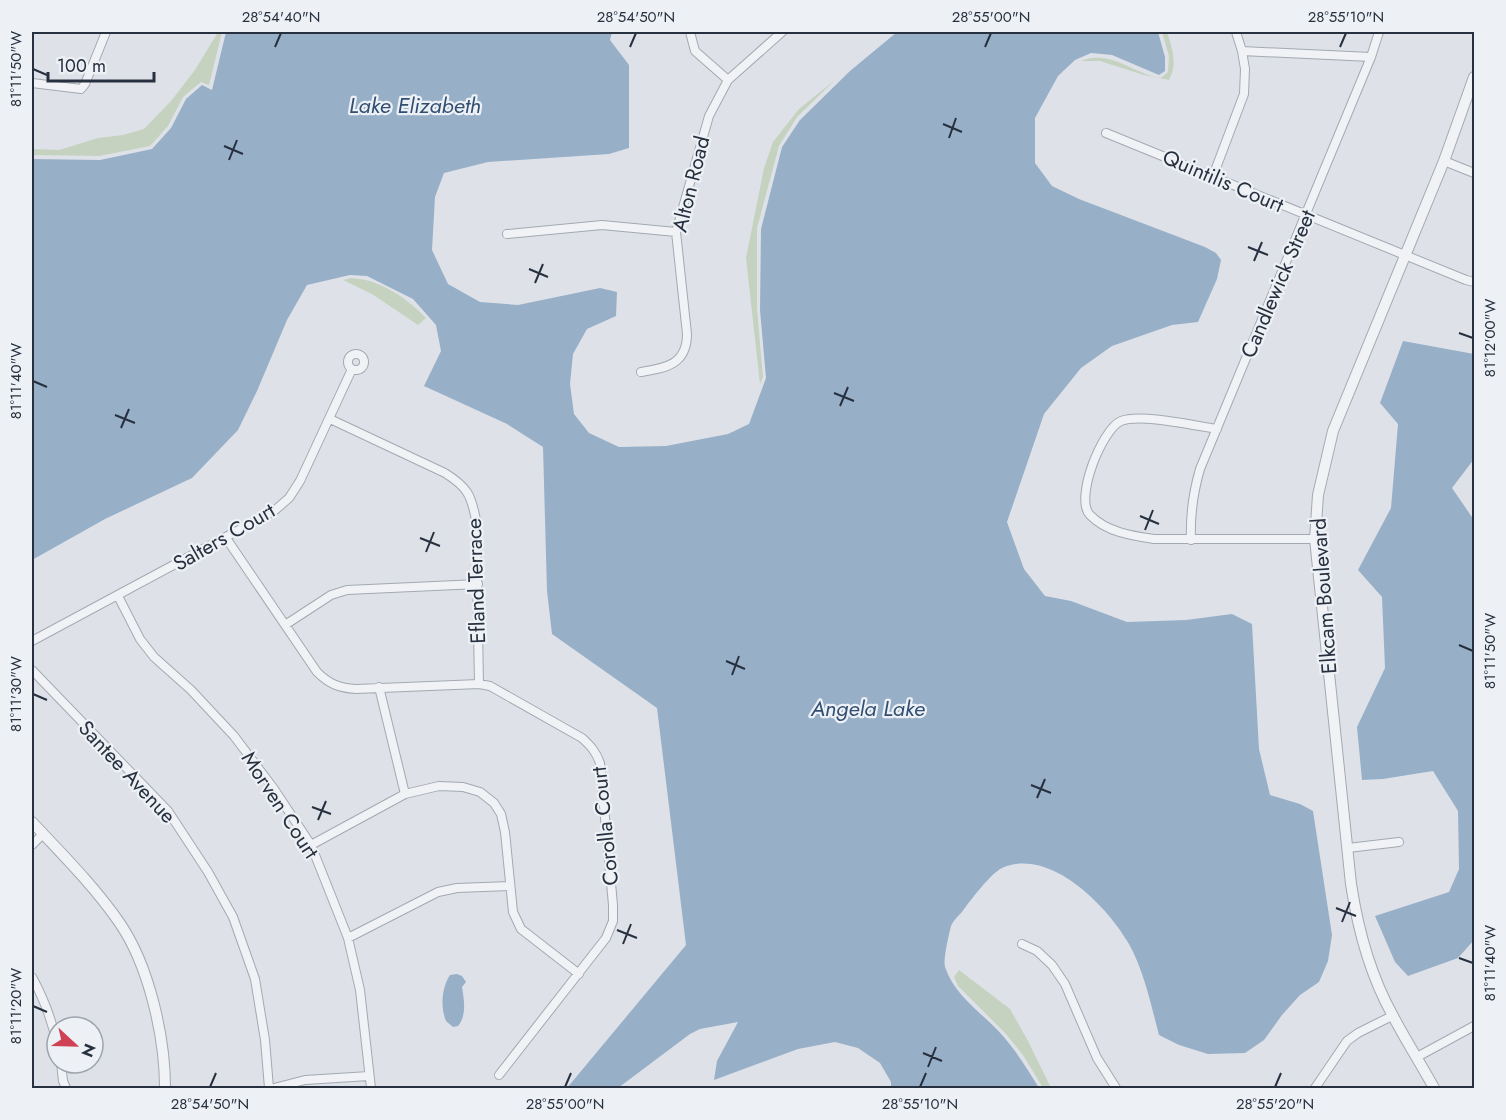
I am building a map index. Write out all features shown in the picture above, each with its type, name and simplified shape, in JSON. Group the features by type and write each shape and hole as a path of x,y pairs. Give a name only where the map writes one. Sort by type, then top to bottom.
{"street":[{"path":"32,83 81,89 106,32"},
{"path":"690,32 695,51 728,80"},
{"name":"Alton Road","path":"641,372 672,365 680,358 686,346 687,334 676,232 709,116 728,80 783,32"},
{"path":"1213,176 1244,94 1245,69 1236,32"},
{"name":"Candlewick Street","path":"1191,540 1194,490 1371,57 1379,32"},
{"path":"1242,51 1371,57"},
{"name":"Elkcam Boulevard","path":"1434,1089 1392,1016 1375,979 1360,932 1353,895 1315,539 1318,495 1333,431 1444,161 1474,77"},
{"name":"Quintilis Court","path":"1106,133 1306,216 1474,282"},
{"path":"1444,161 1474,173"},
{"path":"507,234 602,225 676,232"},
{"name":"Salters Court","path":"32,641 274,511 288,498 300,481 352,369"},
{"path":"1217,429 1139,418 1121,421 1104,441 1086,484 1084,502 1089,514 1112,529 1133,536 1154,539 1315,539"},
{"name":"Efland Terrace","path":"330,419 445,473 462,484 472,499 476,520 479,684"},
{"name":"Corolla Court","path":"226,538 317,672 328,683 340,688 479,684 501,690 582,738 597,755 600,763 614,905 613,921 606,938 499,1076"},
{"path":"285,625 331,595 347,590 478,584"},
{"name":"Morven Court","path":"118,596 140,639 154,657 191,690 234,735 274,789 311,845 348,938 360,990 371,1089"},
{"name":"Santee Avenue","path":"32,670 168,811 208,872 233,917 255,980 265,1040 269,1089"},
{"path":"379,687 405,794"},
{"path":"311,845 405,794 439,786 463,787 480,792 494,803 501,814 505,831 513,912 521,929 579,974"},
{"path":"32,822 93,889 120,923 134,950 149,987 160,1033 165,1089"},
{"path":"32,845 43,834"},
{"path":"1348,848 1398,842"},
{"path":"348,938 438,892 457,888 510,886"},
{"path":"1022,944 1036,951 1052,965 1065,984 1096,1058 1116,1089"},
{"path":"32,977 49,1015"},
{"path":"1315,1089 1347,1041 1392,1016"},
{"path":"1417,1057 1474,1026"},
{"path":"274,1089 305,1080 369,1076"}],"green space":[{"path":"218,32 222,32 209,85 201,82 183,97 168,126 150,146 99,156 32,155 32,149 59,150 98,138 123,135 144,129 171,101 195,70"},
{"path":"1162,32 1167,32 1173,56 1172,74 1169,80 1144,75 1100,61 1081,61 1092,58 1112,60 1161,78 1168,72 1169,56"},
{"path":"835,80 797,117 779,146 757,228 757,309 763,377 760,384 746,258 764,168 773,142 799,109"},
{"path":"351,278 372,282 392,291 426,318 418,325 372,294 343,280"},
{"path":"959,970 1010,1009 1051,1088 1043,1088 1023,1055 1006,1034 958,986 954,977"}],"water":[{"name":"Angela Lake","path":"226,32 612,32 610,40 629,65 629,148 609,154 488,162 444,173 435,197 432,250 448,284 480,302 518,305 600,288 617,292 616,316 587,329 573,354 570,384 574,414 589,433 619,447 666,446 728,434 749,424 766,378 760,310 761,229 782,147 800,120 850,71 897,32 1158,32 1165,57 1165,71 1159,75 1112,55 1091,53 1075,60 1058,76 1035,118 1035,163 1052,186 1079,199 1216,253 1221,260 1217,279 1198,322 1172,325 1112,346 1081,368 1044,414 1007,522 1024,569 1045,596 1071,601 1127,622 1186,620 1232,614 1252,624 1259,749 1270,795 1300,804 1313,811 1332,935 1328,961 1319,982 1300,995 1264,1040 1245,1053 1208,1054 1179,1045 1159,1035 1139,965 1129,944 1107,913 1075,884 1057,873 1039,866 1020,864 997,871 954,920 945,953 945,967 955,987 1008,1042 1039,1088 891,1088 891,1082 880,1063 858,1048 835,1042 798,1049 714,1080 717,1061 738,1022 700,1029 690,1034 618,1088 567,1088 686,945 657,708 552,634 547,591 543,447 507,424 424,386 441,351 436,325 413,299 367,276 350,275 307,285 287,320 238,430 192,478 105,519 32,560 32,159 100,160 152,149 171,128 186,99 202,85 212,90"},
{"path":"1403,341 1474,354 1474,459 1452,488 1474,520 1474,940 1458,958 1408,976 1395,962 1375,916 1449,892 1459,869 1458,811 1433,771 1362,780 1357,727 1385,668 1382,597 1358,570 1391,508 1398,424 1380,403"},
{"path":"450,975 462,976 466,982 462,987 464,1012 461,1022 458,1026 453,1027 446,1021 443,997"}],"water label":[{"name":"Lake Elizabeth","path":"415,105"}]}
